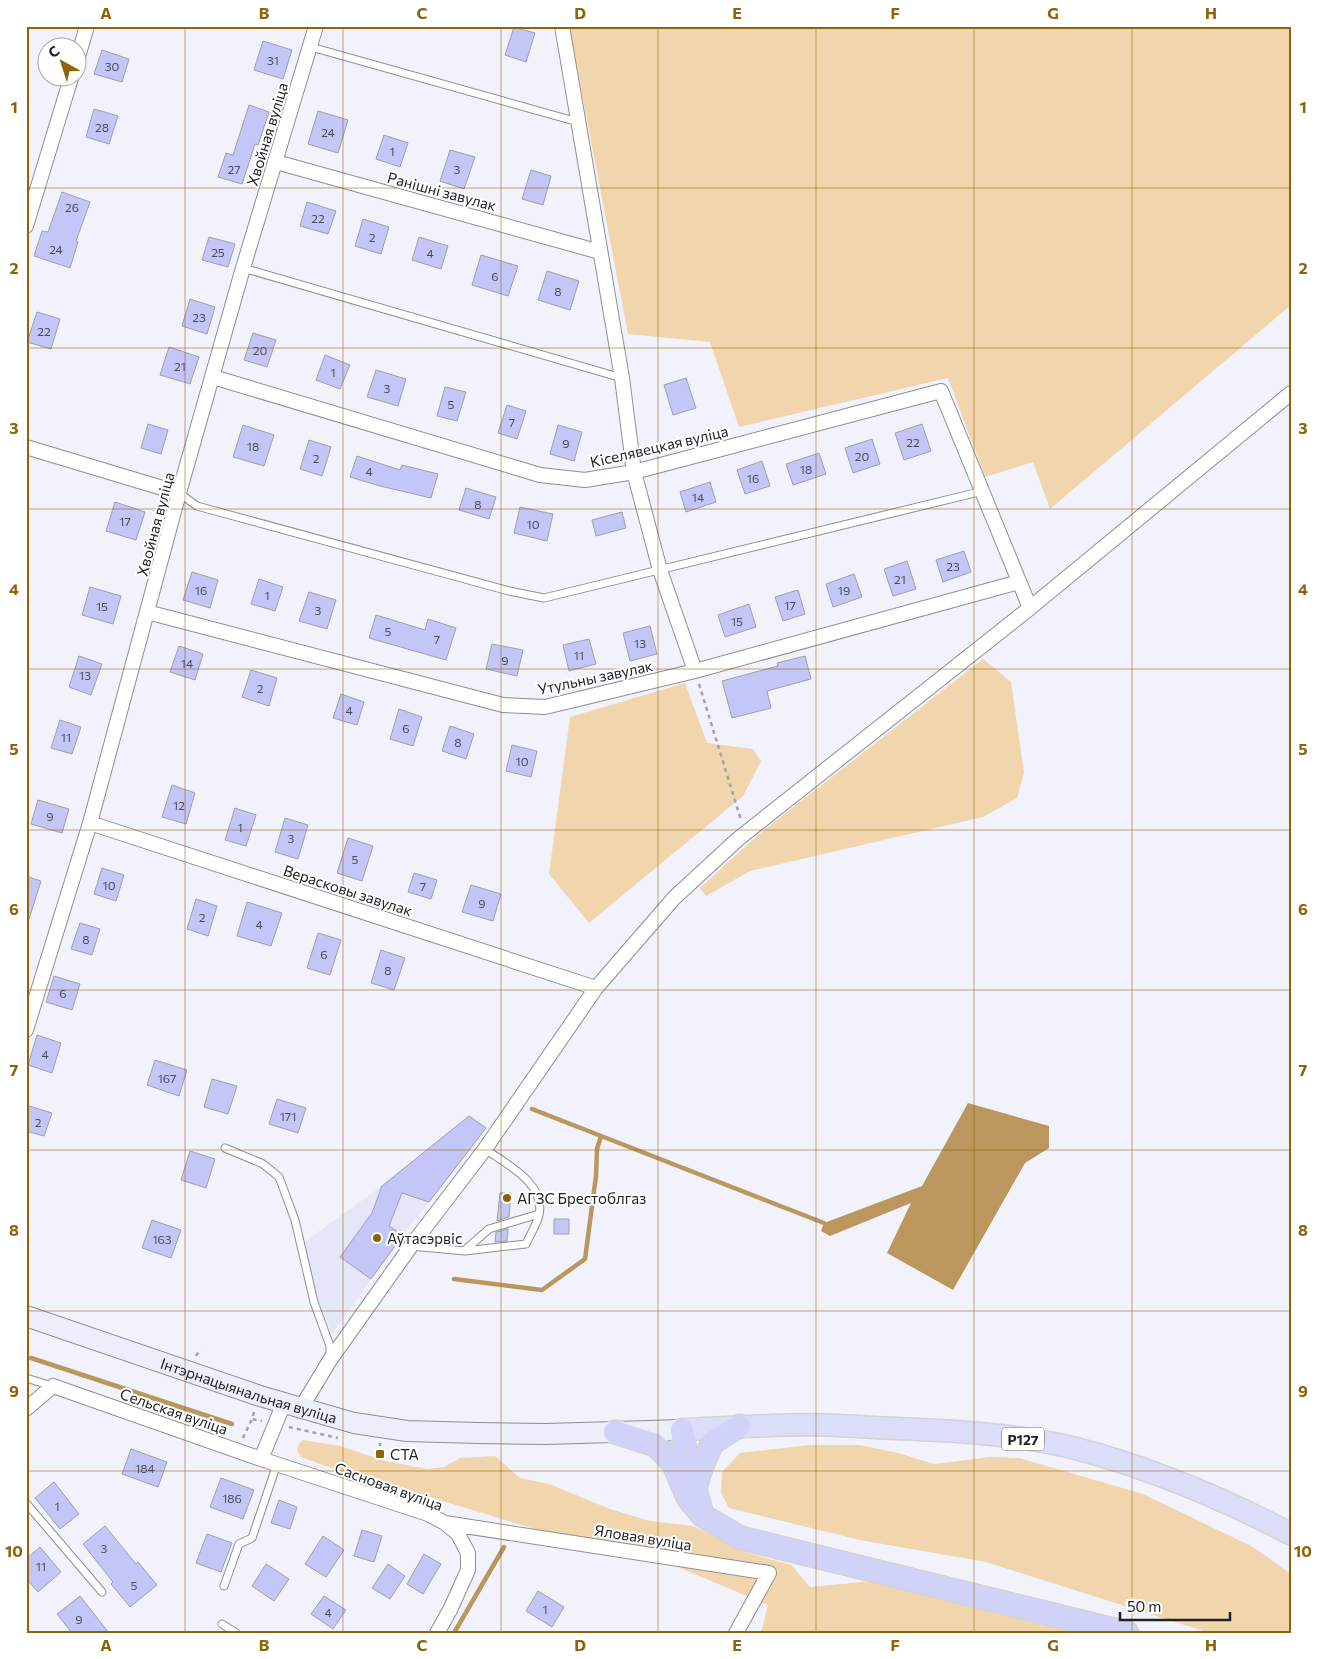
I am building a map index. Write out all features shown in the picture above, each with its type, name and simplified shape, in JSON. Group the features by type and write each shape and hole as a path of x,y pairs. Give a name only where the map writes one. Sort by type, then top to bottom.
{"highway":[{"path":"703,1516 695,1488 702,1466 712,1443 739,1426"},
{"path":"682,1430 692,1497 703,1516"},
{"name":"Р127","path":"615,1432 655,1445 673,1463 688,1498 703,1516 741,1538 1127,1633"}],"main road":[{"name":"Інтэрнацыянальная вуліца","path":"26,1316 293,1406 354,1423 407,1431 546,1434 615,1432"},
{"name":"Р127","path":"615,1432 739,1426 826,1425 961,1431 1011,1437 1071,1448 1129,1463 1236,1505 1291,1534"}],"street":[{"name":"Хвойная вуліца","path":"26,1030 90,823 243,268 316,26"},
{"path":"562,26 622,378 634,472 660,570 695,671"},
{"path":"26,226 68,88"},
{"name":"Ранішні завулак","path":"276,162 600,252"},
{"name":"Кіселявецкая вуліца","path":"213,377 540,475 585,480 634,472 941,392 983,491"},
{"path":"261,1459 293,1406 330,1360 411,1246 485,1150 596,988 674,898 745,833 1030,608 1291,393"},
{"path":"26,447 180,493"},
{"path":"983,491 1030,608"},
{"name":"Утульны завулак","path":"147,612 503,705 544,708 695,671 1020,582"},
{"name":"Верасковы завулак","path":"90,823 596,988"},
{"path":"26,1409 53,1386"},
{"name":"Сельская вуліца","path":"53,1386 261,1459"},
{"name":"Сасновая вуліца","path":"261,1459 428,1514 445,1523 458,1534 468,1553 468,1570 450,1610 437,1633"},
{"name":"Яловая вуліца","path":"445,1523 769,1573 736,1633"}],"lane":[{"path":"311,47 578,122"},
{"path":"243,268 622,378"},
{"path":"180,493 197,506 499,589 544,598 983,491"},
{"path":"225,1148 263,1164 279,1178 295,1220 314,1302 330,1346 330,1360"},
{"path":"411,1246 465,1251 526,1244 539,1214 538,1195 526,1178 485,1150"},
{"path":"465,1251 489,1229 539,1214"},
{"path":"26,1378 53,1386"},
{"path":"224,1586 239,1544 252,1538 277,1464"},
{"path":"26,1503 102,1592"},
{"path":"222,1624 236,1633"}],"path":[{"path":"695,671 745,833"},
{"path":"238,1450 252,1419"}],"shaded area":[{"path":"569,26 1291,26 1291,305 1050,509 1033,462 985,477 948,378 739,427 710,342 628,334"},
{"path":"983,659 1011,682 1024,773 1017,798 983,817 750,871 706,896 700,888 758,835"},
{"path":"685,683 707,743 753,749 761,761 743,796 589,923 549,874 570,717"},
{"path":"968,1103 1049,1126 1049,1148 1025,1163 953,1290 887,1253 911,1203 830,1236 821,1231 824,1223 922,1186"},
{"path":"469,1116 486,1128 403,1235 332,1334 316,1294 304,1242 382,1186"},
{"path":"303,1440 340,1446 385,1461 427,1469 444,1467 460,1458 495,1456 520,1478 549,1484 610,1509 650,1521 693,1526 748,1553 791,1565 810,1587 872,1581 1075,1633 761,1633 768,1605 666,1562 564,1538 337,1470 301,1457 297,1450"},
{"path":"809,1445 860,1445 898,1453 934,1464 990,1457 1019,1458 1143,1494 1253,1547 1291,1574 1291,1633 1210,1633 986,1562 860,1540 729,1508 721,1493 722,1472 740,1453"}],"building":[{"path":"514,27 535,33 526,62 505,55"},
{"path":"263,41 292,50 283,79 254,70"},
{"path":"102,50 129,59 122,82 94,74"},
{"path":"249,105 269,112 258,145 255,144 242,184 218,177 226,153 233,155"},
{"path":"94,109 118,116 109,144 86,137"},
{"path":"318,111 348,120 338,153 308,144"},
{"path":"384,135 408,143 400,167 376,159"},
{"path":"450,150 475,157 464,189 440,181"},
{"path":"531,170 551,176 543,205 522,199"},
{"path":"62,192 90,202 76,241 78,242 70,268 34,256 42,231 48,232"},
{"path":"307,202 336,211 328,234 300,226"},
{"path":"363,219 389,227 381,254 355,246"},
{"path":"209,237 235,244 228,267 202,260"},
{"path":"419,237 448,246 441,269 412,260"},
{"path":"481,255 518,266 508,296 472,285"},
{"path":"547,271 579,281 570,310 538,300"},
{"path":"190,299 215,307 207,334 182,326"},
{"path":"37,312 60,319 51,349 27,342"},
{"path":"253,333 276,340 267,367 244,360"},
{"path":"169,347 199,357 190,384 160,375"},
{"path":"325,355 350,365 340,389 316,380"},
{"path":"376,370 406,379 398,406 367,397"},
{"path":"686,378 696,408 673,415 664,385"},
{"path":"445,387 466,392 457,421 437,416"},
{"path":"507,405 526,411 517,439 498,433"},
{"path":"148,424 168,430 161,454 141,448"},
{"path":"922,424 931,451 904,460 895,433"},
{"path":"243,425 274,435 264,466 233,457"},
{"path":"558,425 582,432 574,461 550,454"},
{"path":"872,439 880,464 853,473 845,448"},
{"path":"309,440 331,447 322,476 300,469"},
{"path":"819,453 826,474 793,485 786,464"},
{"path":"357,456 400,470 402,465 438,474 431,498 350,477"},
{"path":"762,461 770,486 745,494 737,470"},
{"path":"710,482 716,502 686,512 680,492"},
{"path":"466,488 496,497 489,519 459,510"},
{"path":"115,502 145,512 136,540 106,531"},
{"path":"520,507 553,514 547,541 514,533"},
{"path":"622,512 626,528 596,536 592,520"},
{"path":"964,551 971,572 943,582 936,560"},
{"path":"907,561 916,589 893,596 884,569"},
{"path":"192,572 218,580 210,608 183,600"},
{"path":"854,574 862,597 833,607 826,584"},
{"path":"259,579 283,587 275,611 251,604"},
{"path":"90,587 121,596 113,624 82,615"},
{"path":"798,590 805,614 783,621 775,597"},
{"path":"309,592 336,600 327,629 299,621"},
{"path":"749,604 756,627 725,637 718,615"},
{"path":"376,615 425,630 428,619 456,628 446,660 369,638"},
{"path":"650,626 657,654 630,661 623,633"},
{"path":"589,639 596,664 569,671 563,645"},
{"path":"492,644 523,650 517,676 486,669"},
{"path":"179,646 203,654 195,680 170,672"},
{"path":"79,656 102,664 91,695 69,687"},
{"path":"805,656 811,679 767,691 771,708 732,718 722,681 778,666 777,663"},
{"path":"251,670 277,678 269,706 242,697"},
{"path":"341,694 364,702 357,725 333,718"},
{"path":"399,709 422,717 413,746 390,739"},
{"path":"60,720 81,727 72,754 51,748"},
{"path":"450,726 474,734 466,759 442,751"},
{"path":"512,745 537,751 531,777 506,771"},
{"path":"172,785 195,793 186,824 162,817"},
{"path":"38,800 69,809 62,833 31,824"},
{"path":"235,808 256,815 246,846 225,840"},
{"path":"285,818 308,825 298,859 275,852"},
{"path":"348,838 373,846 362,881 337,873"},
{"path":"102,868 124,875 116,901 94,894"},
{"path":"414,873 437,880 431,899 408,892"},
{"path":"26,876 41,881 29,919 26,918"},
{"path":"471,885 501,894 493,921 462,912"},
{"path":"196,899 217,906 208,936 187,929"},
{"path":"247,902 282,913 271,946 237,936"},
{"path":"80,923 100,929 92,955 71,949"},
{"path":"318,933 341,940 330,975 307,968"},
{"path":"381,950 405,958 394,990 371,983"},
{"path":"54,976 80,984 72,1010 46,1002"},
{"path":"37,1035 61,1043 52,1073 28,1065"},
{"path":"155,1060 187,1070 179,1096 147,1085"},
{"path":"212,1079 237,1086 228,1114 204,1107"},
{"path":"277,1099 306,1108 298,1133 269,1124"},
{"path":"26,1105 52,1113 44,1136 26,1131"},
{"path":"469,1116 486,1128 429,1202 402,1193 389,1226 403,1235 371,1279 340,1257 372,1213 382,1186"},
{"path":"190,1151 215,1159 206,1188 181,1180"},
{"path":"500,1193 511,1193 509,1217 497,1221"},
{"path":"554,1219 569,1219 569,1234 554,1234"},
{"path":"152,1220 181,1230 171,1258 142,1248"},
{"path":"508,1229 507,1241 495,1242 496,1232"},
{"path":"131,1449 167,1462 158,1487 122,1474"},
{"path":"221,1478 254,1490 243,1519 210,1507"},
{"path":"54,1482 79,1514 60,1529 35,1498"},
{"path":"279,1500 297,1507 290,1529 271,1523"},
{"path":"105,1526 136,1564 138,1562 157,1585 130,1607 83,1544"},
{"path":"362,1530 382,1536 374,1562 354,1556"},
{"path":"207,1534 232,1543 221,1572 196,1563"},
{"path":"323,1536 344,1550 326,1577 305,1564"},
{"path":"40,1547 61,1572 38,1592 26,1578 26,1559"},
{"path":"424,1554 441,1564 423,1594 407,1584"},
{"path":"266,1564 289,1579 274,1601 252,1586"},
{"path":"388,1564 405,1576 390,1599 372,1588"},
{"path":"538,1591 564,1607 552,1627 526,1611"},
{"path":"80,1596 109,1633 72,1633 57,1614"},
{"path":"324,1596 346,1610 333,1629 311,1614"}],"waterway":[{"path":"532,1109 824,1223"},
{"path":"454,1279 542,1290 585,1259 596,1176 597,1149 601,1136"},
{"path":"31,1358 232,1424"},
{"path":"454,1633 504,1547"}],"place":[{"name":"АГЗС Брестоблгаз","path":"507,1198"},
{"name":"Аўтасэрвіс","path":"377,1238"},
{"name":"СТА","path":"380,1454"}]}
